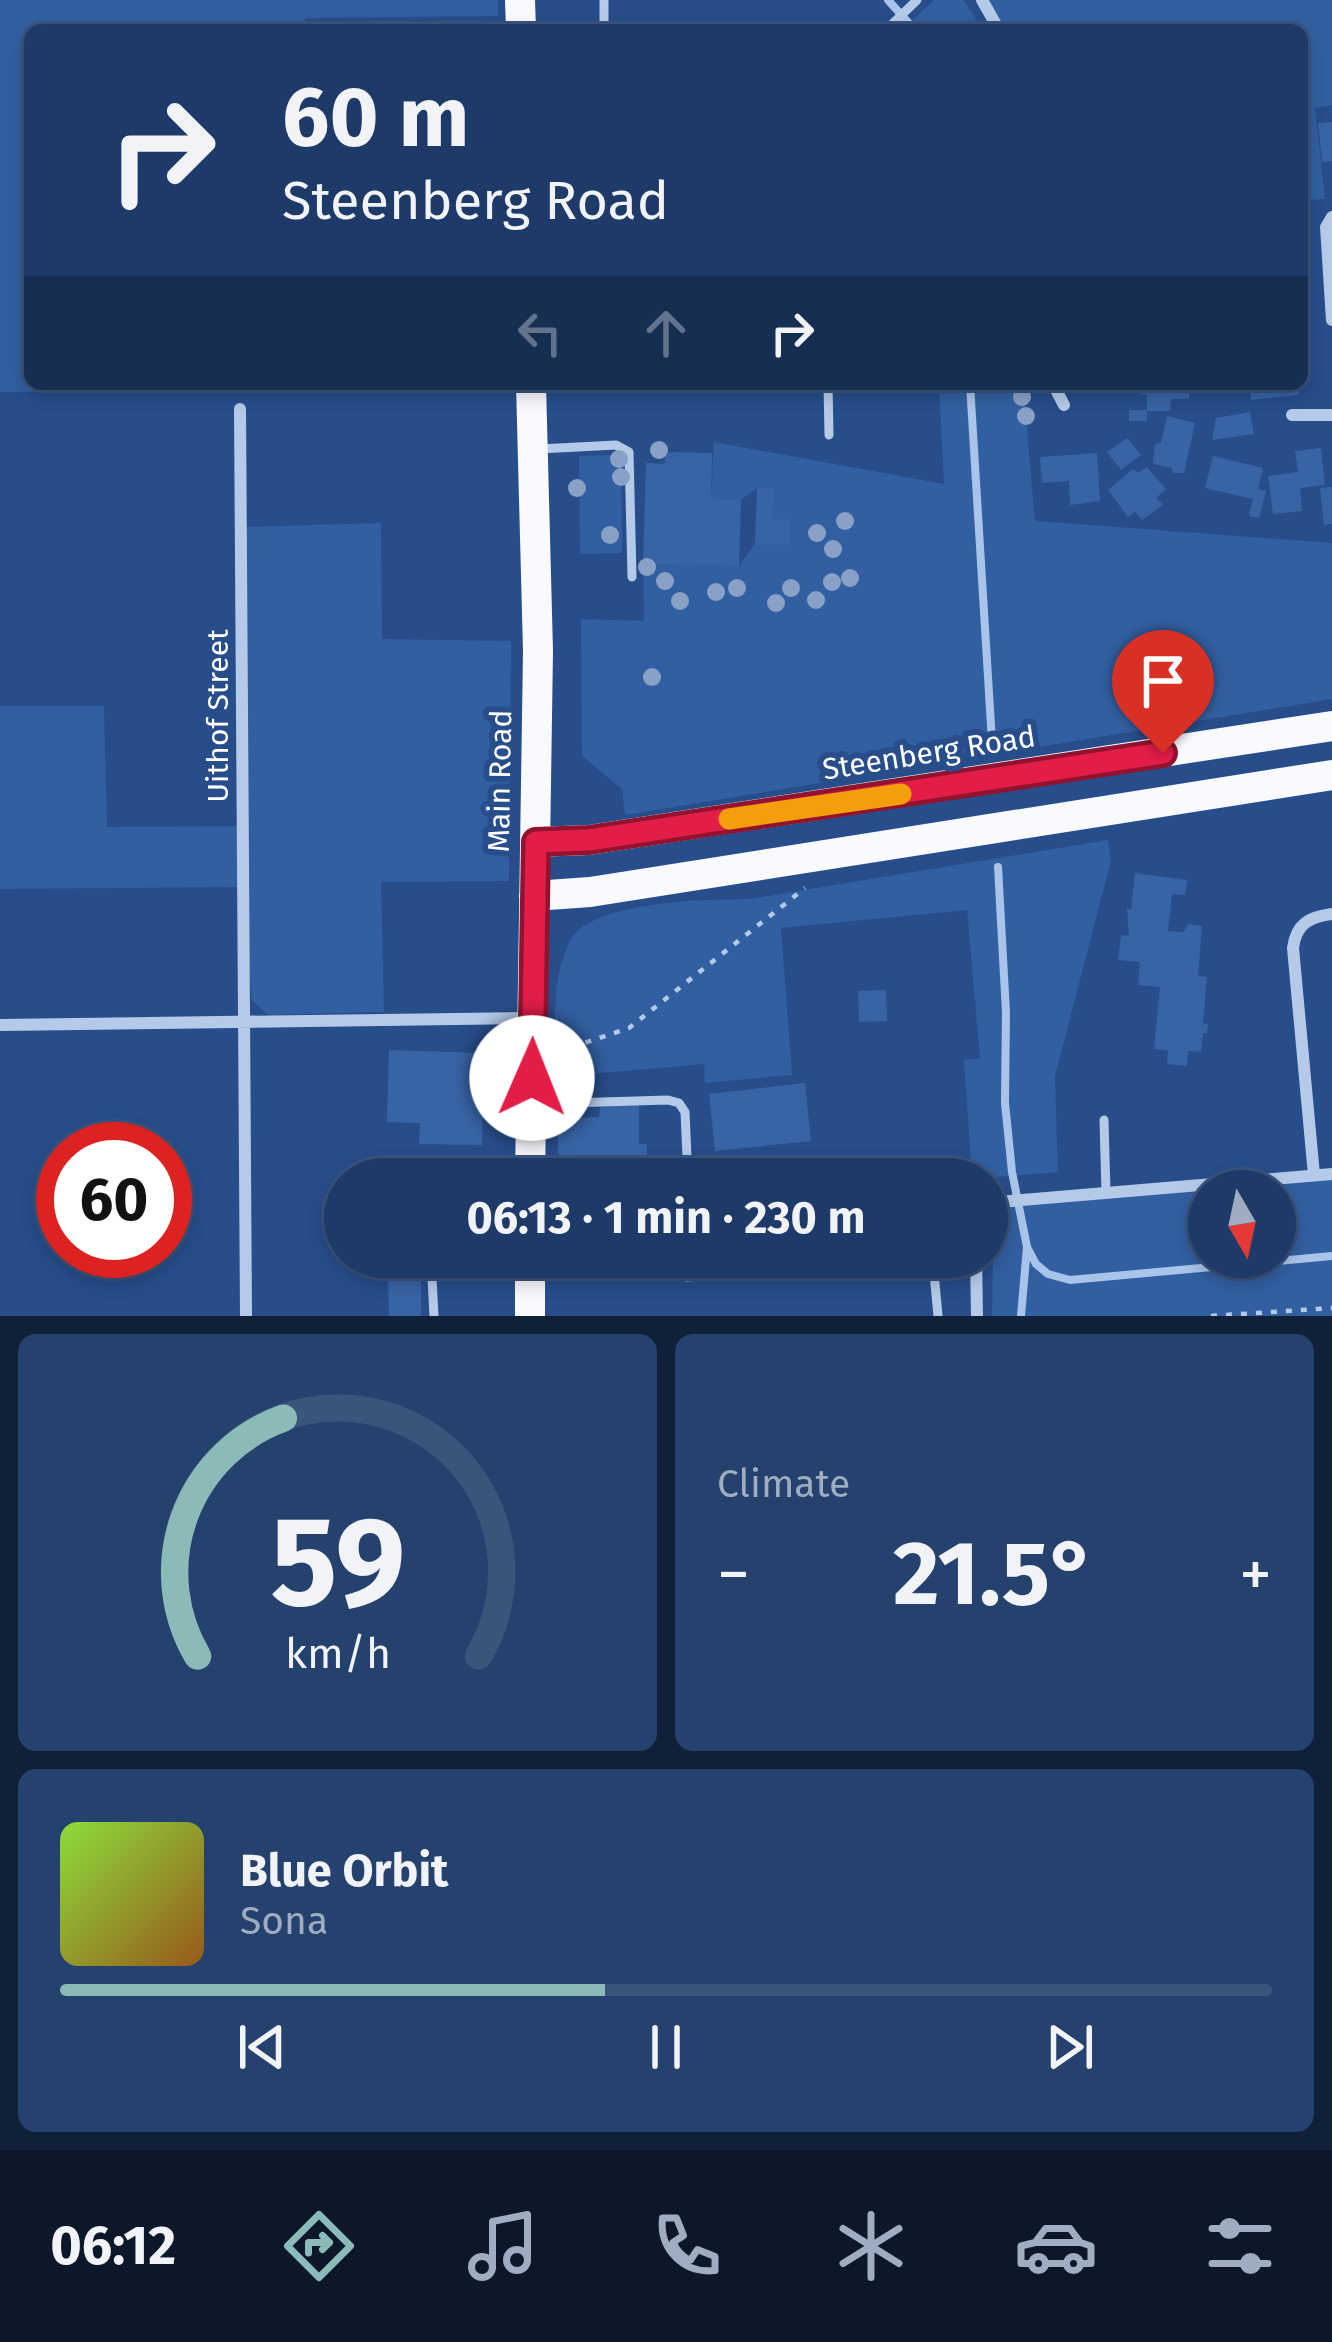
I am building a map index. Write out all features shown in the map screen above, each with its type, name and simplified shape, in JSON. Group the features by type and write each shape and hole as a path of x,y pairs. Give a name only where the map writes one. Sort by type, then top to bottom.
{"main road":[{"name":"Main Road","path":"530,1158 538,651 531,390"},
{"name":"Steenberg Road","path":"536,842 589,840 1332,726"},
{"path":"535,896 590,892 1332,775"},
{"path":"530,1278 530,1316"}],"street":[{"path":"1332,217 1325,227 1332,320"},
{"path":"1056,390 1064,405"},
{"name":"Uithof Street","path":"241,409 246,1316"},
{"path":"1292,415 1332,415"},
{"path":"1314,1175 1293,948 1298,928 1307,920 1332,914"},
{"path":"0,1025 532,1018"},
{"path":"1008,1200 1332,1174"},
{"path":"976,1278 977,1316"}],"lane":[{"path":"892,24 917,0"},
{"path":"828,390 829,434"},
{"path":"533,449 616,445 629,452 632,577"},
{"path":"531,1102 679,1103 685,1112 687,1158"},
{"path":"570,1103 571,1118"},
{"path":"1104,1120 1106,1193"},
{"path":"432,1278 434,1316"},
{"path":"934,1278 938,1316"}],"path":[{"path":"553,1054 629,1028 809,884"},
{"path":"1211,1316 1332,1308"}],"shaded area":[{"path":"0,0 498,0 498,16 306,18 301,24 24,24 24,390 196,390 0,392"},
{"path":"934,0 964,0 979,24 908,24"},
{"path":"982,0 1332,0 1332,105 1315,108 1325,199 1308,200 1308,24 996,24"},
{"path":"939,390 1024,390 1035,521 1332,543 1332,699 625,815 622,789 582,756 581,619 644,621 643,564 739,566 755,544 789,544 772,519 773,488 757,488 741,500 711,499 714,442 944,484"},
{"path":"621,455 622,553 580,554 579,456"},
{"path":"381,523 382,639 511,641 509,881 381,882 384,1012 268,1015 252,1000 242,887 0,889 0,706 104,706 107,827 242,826 241,527"},
{"path":"1108,840 1111,861 1055,1076 1058,1172 1008,1176 1008,1158 971,1158 964,1060 980,1058 967,910 781,928 792,1075 705,1083 704,1064 555,1077 560,970 572,938 584,926 627,909 750,899"},
{"path":"1332,1173 1332,1316 992,1316 993,1278 1008,1278 1008,1201 1188,1185 1188,1278 1296,1278 1296,1176"}],"building":[{"path":"1332,122 1332,161 1322,162 1318,123"},
{"path":"1140,390 1190,390 1189,399 1171,399 1170,411 1147,411 1147,421 1129,421 1129,410 1147,410 1147,395"},
{"path":"1250,390 1299,390 1299,395 1251,400"},
{"path":"1250,412 1254,434 1212,440 1216,418"},
{"path":"1167,416 1195,423 1184,473 1153,464 1155,444 1161,443"},
{"path":"1127,438 1141,455 1121,470 1107,452"},
{"path":"1321,448 1325,485 1300,488 1302,511 1273,514 1268,476 1298,472 1295,451"},
{"path":"665,452 712,453 711,499 741,500 739,566 643,564 646,463 665,464"},
{"path":"1097,453 1100,501 1070,505 1069,481 1042,483 1040,457"},
{"path":"1213,456 1263,468 1258,489 1266,491 1259,518 1249,516 1253,499 1205,488"},
{"path":"1147,467 1166,489 1156,498 1163,505 1142,520 1135,512 1128,517 1108,490 1133,469 1138,473"},
{"path":"1332,487 1332,524 1324,525 1320,488"},
{"path":"757,488 774,488 772,519 790,520 789,545 755,544"},
{"path":"1135,873 1187,880 1185,895 1172,894 1168,931 1183,932 1188,924 1202,926 1198,976 1207,977 1203,1023 1208,1024 1201,1052 1188,1051 1187,1066 1167,1064 1168,1050 1154,1049 1160,987 1138,985 1140,962 1118,960 1121,935 1129,936 1127,909 1131,909"},
{"path":"886,990 887,1021 859,1022 858,991"},
{"path":"389,1050 484,1053 482,1145 419,1144 420,1123 387,1122"},
{"path":"805,1083 811,1141 715,1151 709,1094"},
{"path":"639,1105 639,1144 647,1144 647,1158 559,1158 557,1119 599,1117 600,1107"},
{"path":"421,1279 421,1316 389,1316 388,1280"}],"waterway":[{"path":"888,0 910,24"},
{"path":"970,390 992,742"},
{"path":"998,867 1006,1012 1005,1103 1012,1172 1027,1247 1036,1264 1048,1274 1070,1280 1332,1256"},
{"path":"1021,1316 1027,1247"}],"slow traffic":[{"path":"729,819 901,794"}],"route":[{"path":"532,1078 536,842 589,840 1163,753"}]}
